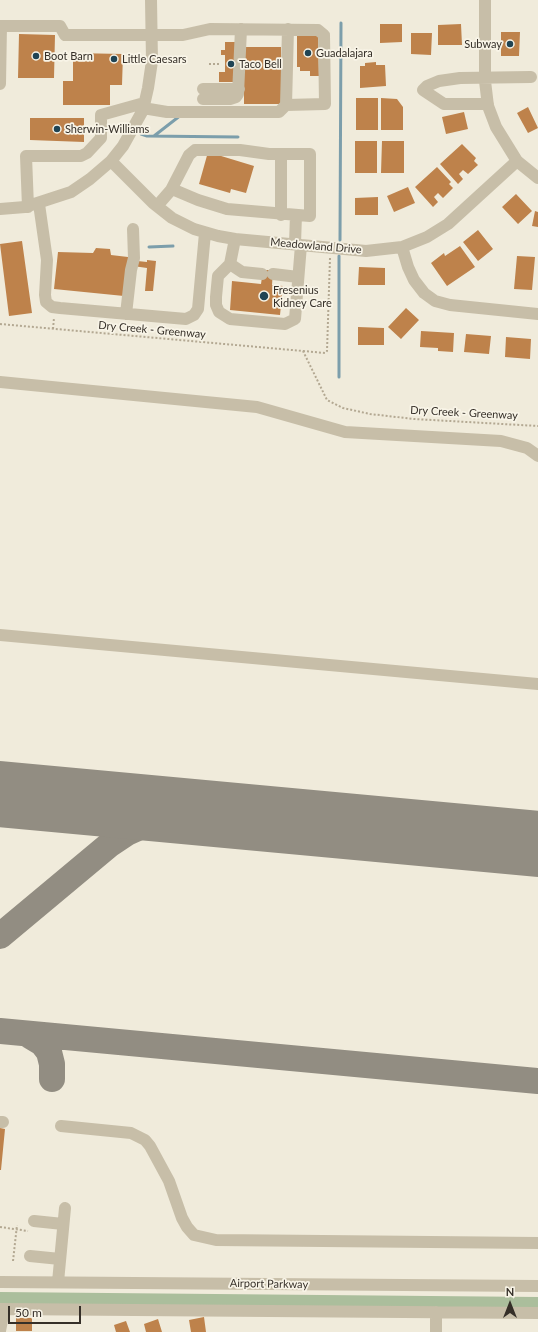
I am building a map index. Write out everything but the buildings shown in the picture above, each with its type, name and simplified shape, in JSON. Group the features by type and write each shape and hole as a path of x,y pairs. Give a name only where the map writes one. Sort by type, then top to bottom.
{"street":[{"path":"0,209 33,205 70,192 90,179 111,161 132,131 144,106 152,62 152,0"},
{"path":"485,0 485,78 488,104 496,127 517,161 538,178"},
{"path":"0,84 1,26 60,26 66,35 183,35 203,29 318,30 324,35 325,104 286,105"},
{"path":"203,94 233,98 238,94 240,89 241,29"},
{"path":"205,233 198,309 194,315 186,319 52,307 46,302 47,260 33,205 26,156 81,156 87,153 101,138 101,115 144,106 168,112 279,112 286,105 288,29"},
{"path":"488,104 444,104 423,90 427,86 439,81 531,77"},
{"path":"156,206 172,189 189,155 195,150 240,150 281,154 310,154 310,216 241,211 214,206 172,189"},
{"path":"281,154 281,215"},
{"name":"Meadowland Drive","path":"111,161 156,206 172,218 205,233 235,239 366,251 402,247 427,237 448,224 517,161"},
{"path":"235,239 230,264 218,276 216,305 219,312 230,319 285,324 291,322 296,315 298,276 296,216"},
{"path":"126,314 131,270 134,258 133,230"},
{"path":"402,247 414,280 424,293 436,301 450,306 538,314"},
{"path":"230,264 242,272 298,276"},
{"path":"0,382 257,407 345,432 501,441 527,448 538,456"},
{"path":"0,635 538,684"},
{"path":"61,1126 131,1133 142,1138 150,1146 169,1182 182,1218 194,1235 216,1240 538,1243"},
{"path":"58,1282 65,1208"},
{"path":"33,1226 63,1224"},
{"path":"30,1256 60,1259"},
{"name":"Airport Parkway","path":"0,1282 538,1286"},
{"path":"0,1331 2,1309 538,1313"},
{"path":"436,1312 436,1332"}],"path":[{"path":"209,64 219,64"},
{"name":"Dry Creek - Greenway","path":"0,324 325,353 327,351 330,257"},
{"name":"Dry Creek - Greenway","path":"303,351 327,400 343,408 370,414 437,420 538,426"},
{"path":"13,1261 17,1225"},
{"path":"0,1227 17,1229 33,1226"}],"green space":[{"path":"0,1292 538,1297 538,1310 0,1306"}],"waterway":[{"path":"340,240 341,23"},
{"path":"154,136 181,115"},
{"path":"141,134 147,136 238,137"},
{"path":"149,247 173,246"},
{"path":"339,256 339,377"}],"taxiway":[{"path":"69,801 94,806 105,815 113,834 113,840 109,845"},
{"path":"0,936 109,845 127,833 167,817 212,814"},
{"path":"0,1031 538,1081"},
{"path":"27,1034 42,1043 49,1052 52,1064 52,1079"}],"runway":[{"path":"0,794 538,844"}],"place":[{"name":"Subway","path":"510,44"},
{"name":"Guadalajara","path":"308,53"},
{"name":"Boot Barn","path":"36,56"},
{"name":"Little Caesars","path":"114,59"},
{"name":"Taco Bell","path":"231,64"},
{"name":"Sherwin-Williams","path":"57,129"},
{"name":"Fresenius Kidney Care","path":"264,296"}]}
